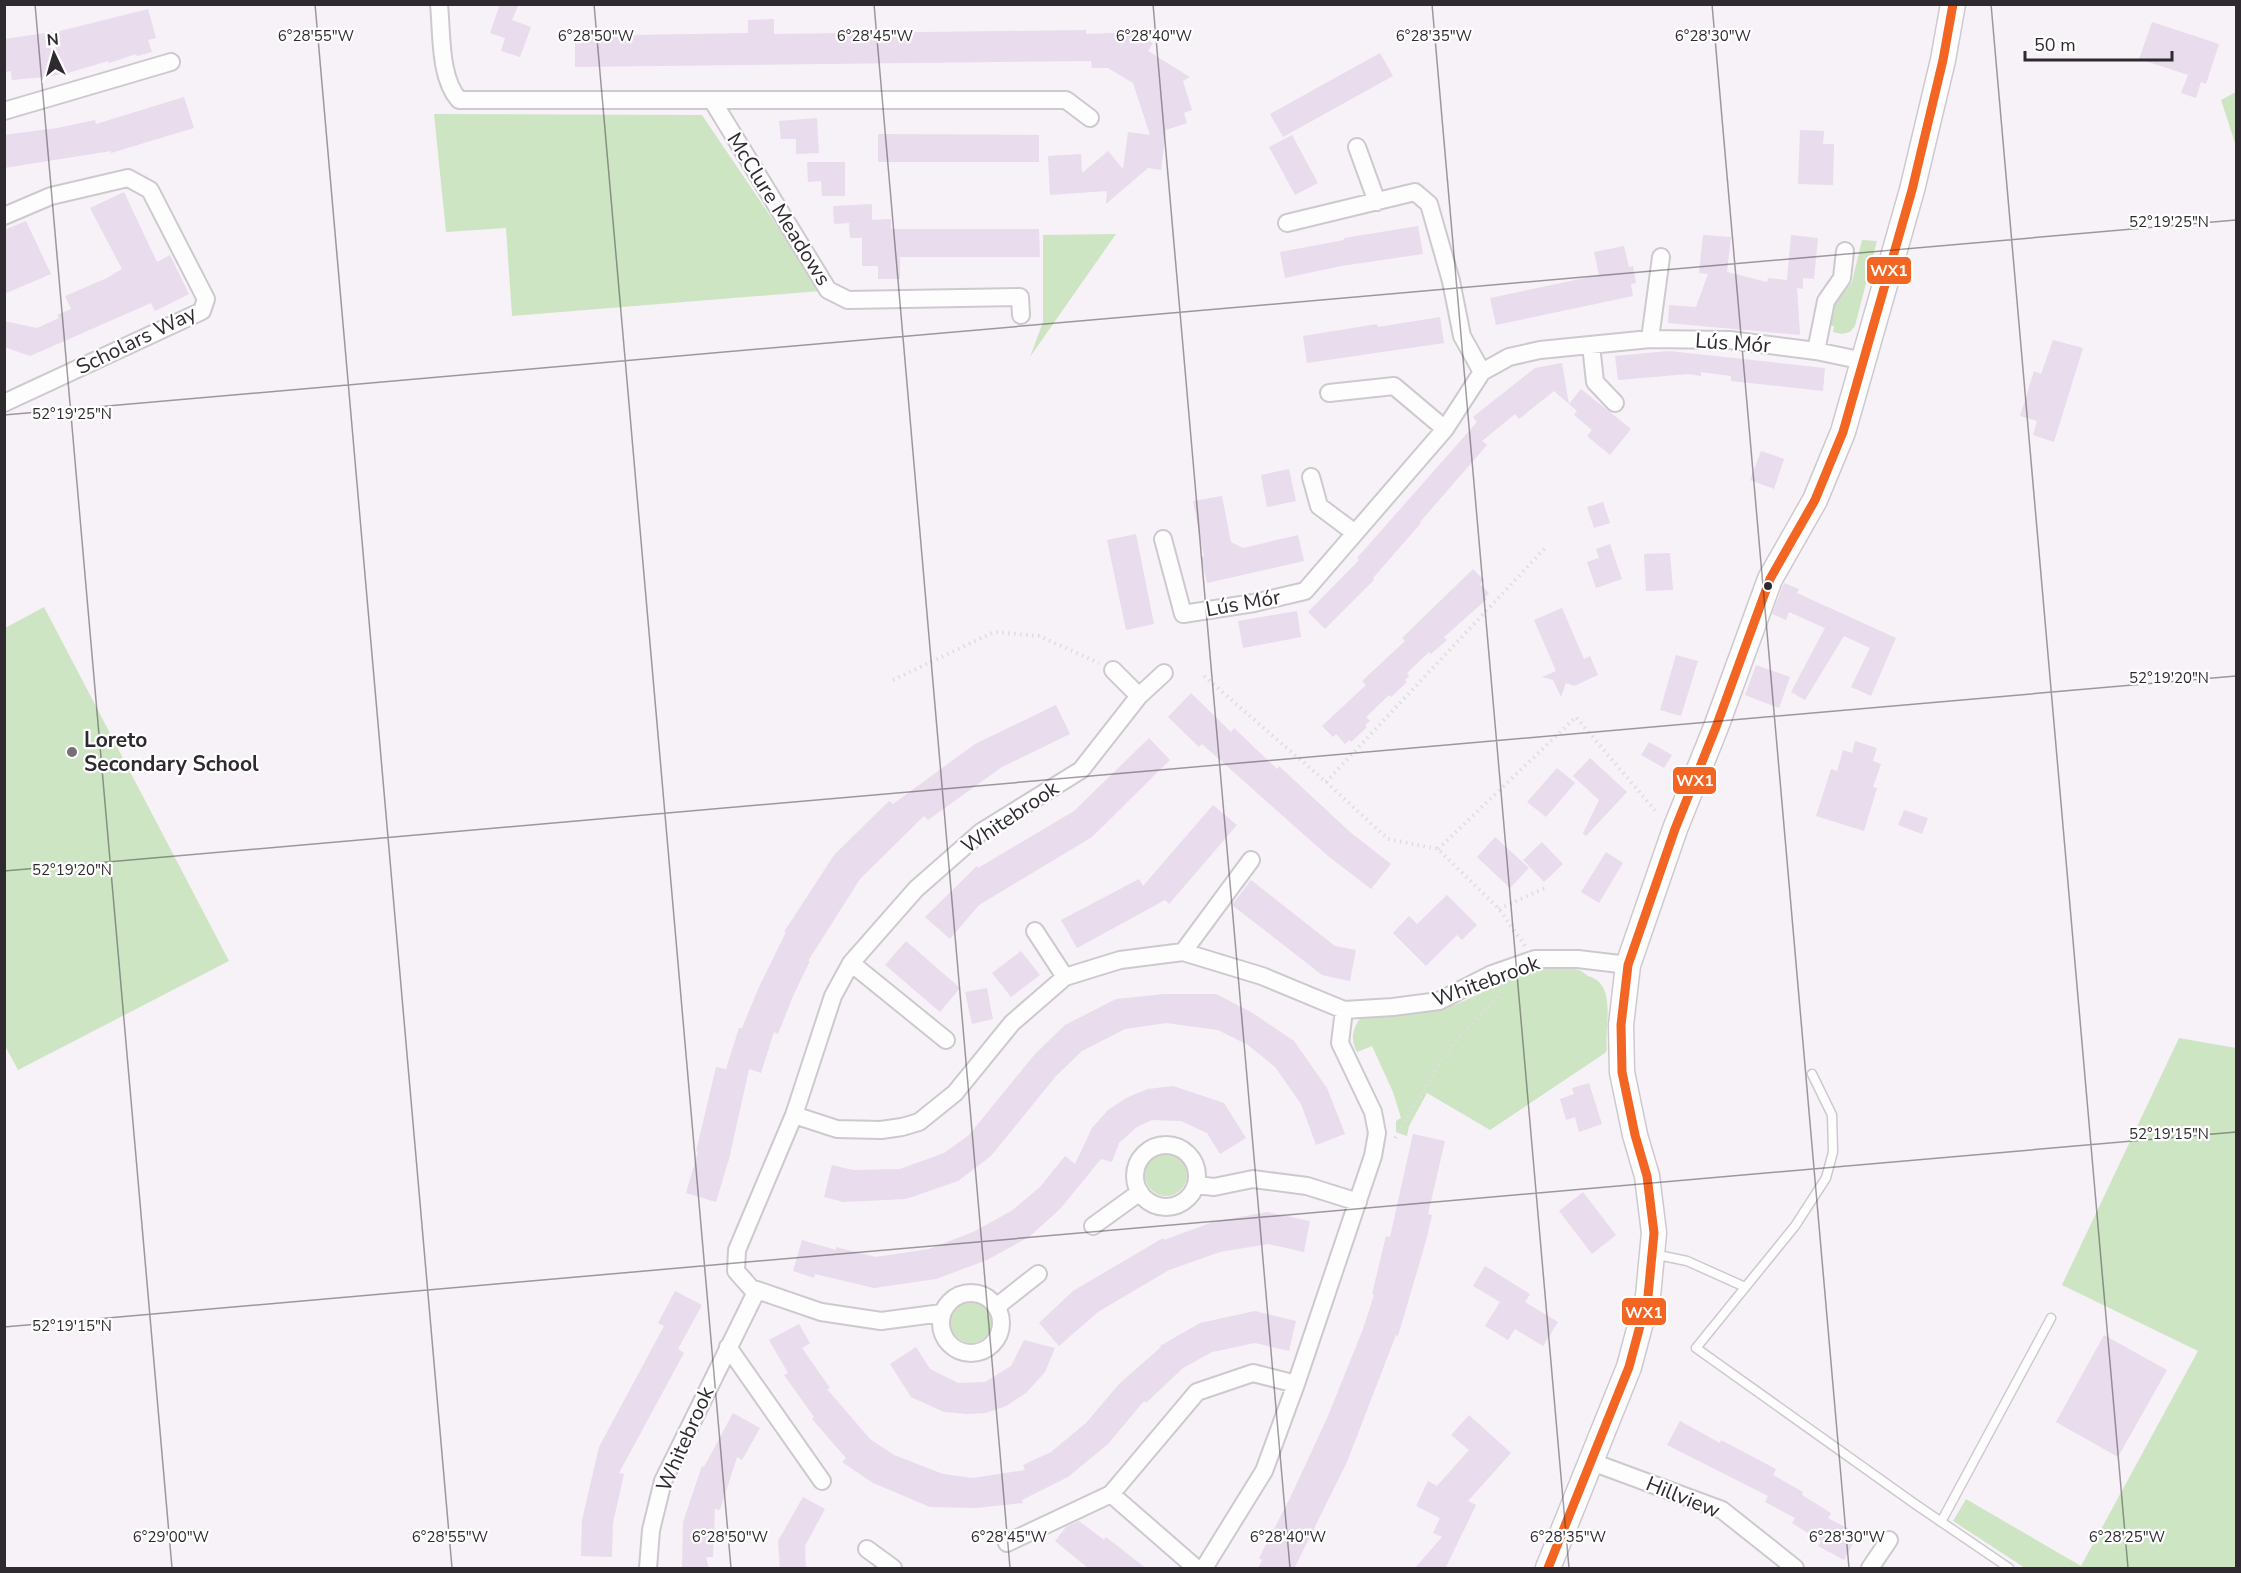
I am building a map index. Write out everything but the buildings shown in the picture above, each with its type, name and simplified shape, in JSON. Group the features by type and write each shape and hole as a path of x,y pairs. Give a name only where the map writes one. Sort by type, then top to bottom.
{"street":[{"name":"McClure Meadows","path":"439,4 444,59 451,91 459,100 1066,100 1090,118"},
{"path":"1548,1569 1629,1367 1648,1296 1654,1233 1647,1176 1635,1135 1622,1072 1621,1025 1628,965 1674,833 1716,727 1770,579 1815,500 1843,432 1912,190 1943,60 1953,4"},
{"path":"4,111 171,62"},
{"name":"McClure Meadows","path":"712,100 828,291 848,300 1020,297 1021,315"},
{"path":"1357,147 1377,202"},
{"name":"Scholars Way","path":"4,216 51,196 128,178 150,190 206,299 202,311 4,403"},
{"path":"1287,223 1415,192 1429,204 1451,281 1462,336 1482,372"},
{"path":"1816,351 1826,301 1842,278 1845,251"},
{"path":"1650,339 1660,257"},
{"name":"Lús Mór","path":"1163,539 1183,614 1254,603 1305,591 1445,429 1482,372 1509,357 1540,350 1650,339 1730,340 1816,351 1864,361"},
{"path":"1591,345 1595,382 1615,403"},
{"path":"1329,393 1394,386 1445,429"},
{"path":"1311,477 1319,506 1355,533"},
{"path":"1113,670 1139,696"},
{"name":"Whitebrook","path":"942,1313 881,1321 821,1312 751,1288 736,1271 737,1250 794,1114 832,996 851,963 916,889 981,832 1081,770 1139,696 1164,673"},
{"path":"1183,952 1251,860"},
{"path":"1035,931 1065,977"},
{"name":"Whitebrook","path":"794,1114 837,1129 881,1130 919,1122 956,1093 1012,1023 1065,977 1120,960 1183,952 1262,976 1344,1010 1439,1001 1491,974 1535,959 1578,959 1628,965"},
{"path":"851,963 946,1040"},
{"path":"1204,1569 1264,1471 1373,1156 1377,1133 1373,1113 1340,1043 1344,1010"},
{"path":"1162,1145 1173,1145 1190,1156 1195,1165 1196,1185 1184,1201 1175,1205 1156,1205 1140,1192 1136,1183 1136,1173 1138,1162 1144,1154 1162,1145"},
{"path":"1196,1185 1214,1187 1253,1179 1307,1186 1358,1202"},
{"path":"1093,1226 1140,1192"},
{"path":"996,1307 1038,1274"},
{"name":"Whitebrook","path":"648,1569 651,1530 663,1481 757,1290"},
{"path":"963,1294 982,1295 996,1307 1001,1327 998,1336 984,1350 974,1353 954,1349 947,1342 940,1323 947,1304 963,1294"},
{"path":"728,1347 822,1481"},
{"path":"1007,1544 1111,1494 1197,1392 1253,1373 1296,1384"},
{"name":"Hillview","path":"1592,1462 1722,1510 1795,1569"},
{"path":"1111,1494 1196,1569"},
{"path":"1870,1569 1889,1540"},
{"path":"867,1549 892,1569"}],"lane":[{"path":"1812,1074 1832,1115 1833,1152 1826,1178 1795,1226 1696,1348 2009,1569"},
{"path":"1652,1254 1687,1261 1745,1287"},
{"path":"1941,1522 2051,1318"}],"path":[{"path":"1326,782 1546,547"},
{"path":"893,680 994,632 1039,636 1113,670"},
{"path":"1204,676 1388,839 1437,849 1499,909 1535,959"},
{"path":"1437,849 1576,717 1674,833"},
{"path":"1499,909 1545,888"},
{"path":"1377,1133 1395,1139 1439,1064 1461,1035 1505,988"}],"green space":[{"path":"2236,92 2236,146 2221,100"},
{"path":"434,114 702,115 821,291 512,316 506,228 446,232"},
{"path":"1116,234 1030,357 1043,322 1043,235"},
{"path":"1862,240 1877,241 1855,326 1850,332 1842,334 1833,332 1834,326 1830,326 1836,302 1852,282"},
{"name":"Loreto Secondary School","path":"44,607 229,961 18,1070 4,1044 5,628"},
{"path":"1560,966 1580,971 1599,982 1604,989 1608,1009 1605,1053 1490,1130 1427,1093 1409,1126 1407,1136 1396,1132 1396,1121 1401,1118 1393,1092 1372,1046 1357,1052 1353,1043 1354,1029 1362,1016 1440,1009 1466,1000 1522,974 1546,967"},
{"path":"2179,1038 2236,1048 2236,1568 2025,1568 1953,1521 1966,1499 2081,1566 2198,1351 2062,1285"},
{"path":"1166,1154 1181,1160 1187,1175 1181,1190 1166,1196 1151,1190 1145,1175 1151,1160"},
{"path":"971,1301 986,1307 992,1322 986,1337 971,1343 956,1337 950,1322 956,1307"}],"transit line":[{"name":"WX1","path":"1548,1568 1629,1367 1648,1296 1654,1233 1647,1176 1635,1135 1622,1072 1621,1025 1628,965 1675,829 1716,727 1770,579 1815,500 1843,432 1912,190 1943,60 1953,4"}],"place":[{"name":"Loreto Secondary School","path":"72,752"}]}
